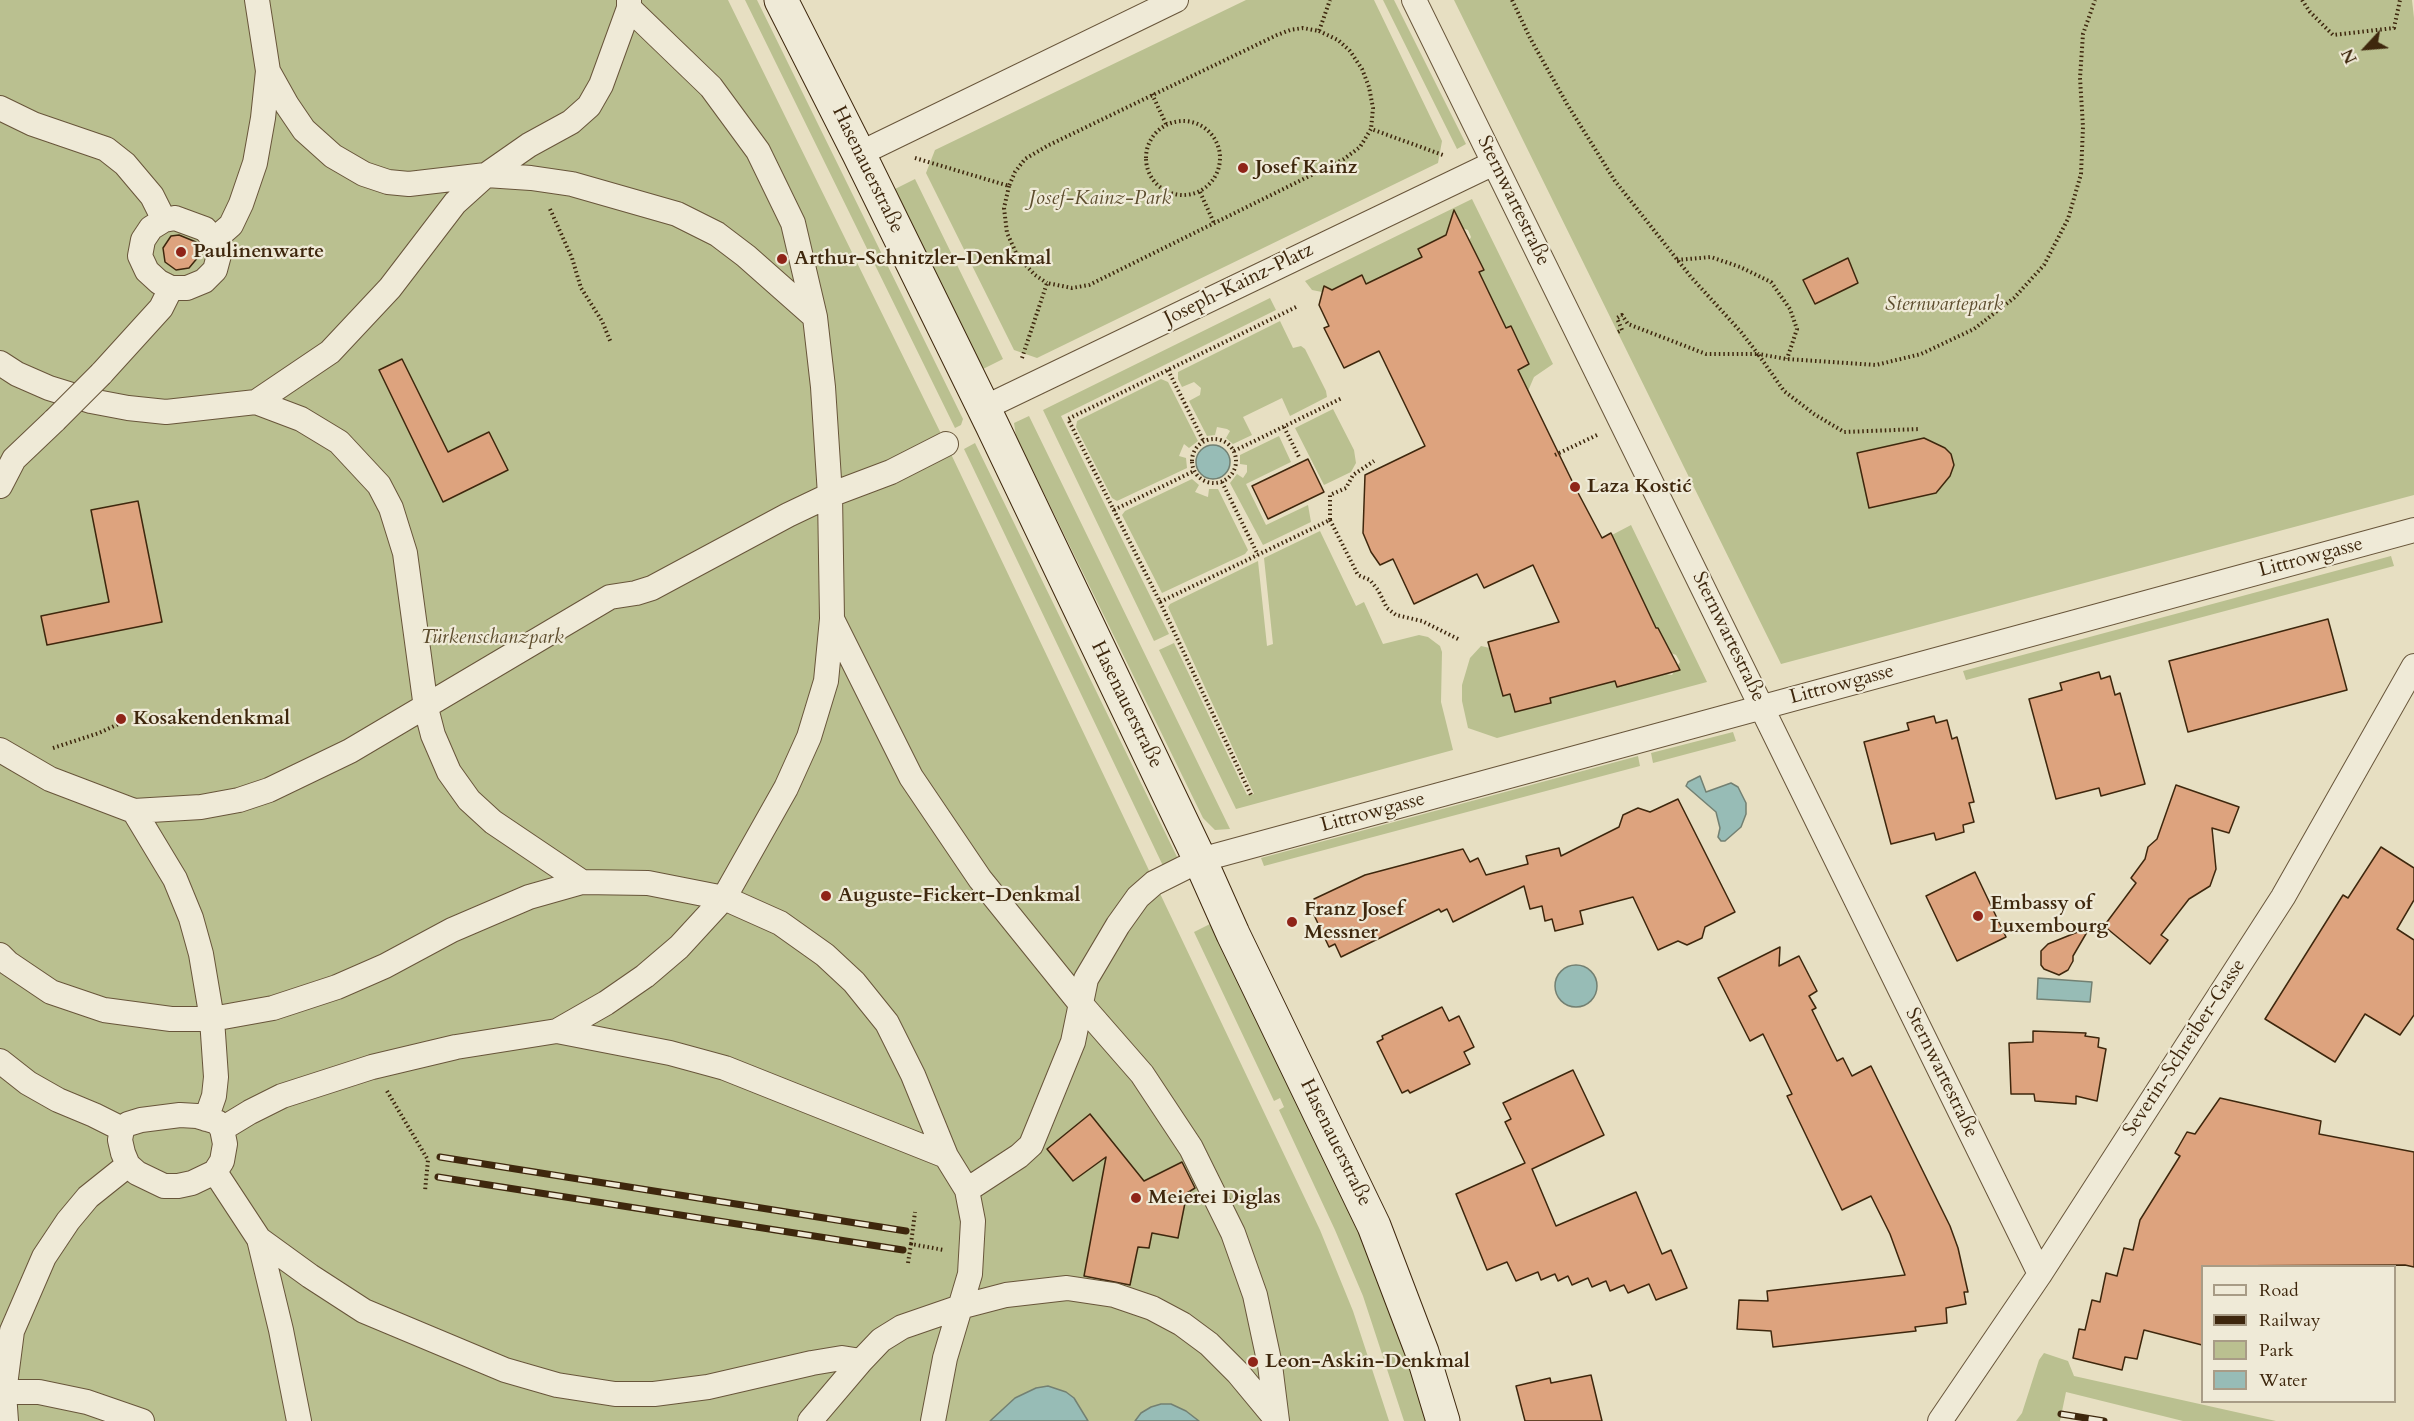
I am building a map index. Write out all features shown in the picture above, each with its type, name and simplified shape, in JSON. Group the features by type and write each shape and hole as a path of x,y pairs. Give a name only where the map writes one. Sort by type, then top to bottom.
{"street":[{"path":"214,240 231,225 255,163 268,71 257,0"},
{"name":"Hasenauerstraße","path":"781,0 984,408 1374,1226 1418,1342 1443,1421"},
{"path":"859,154 1176,0"},
{"name":"Sternwartestraße","path":"1414,0 2040,1274"},
{"path":"256,402 330,352 390,288 455,203 486,175 529,145 571,122 589,106 601,85 629,4 711,87 758,151 793,223 815,317 830,495 832,619 826,681 809,737 786,788 724,898 679,947 645,976 606,1003 557,1031"},
{"path":"268,71 304,130 333,156 364,174 388,182 409,184 486,175 531,178 572,184 677,214 717,234 746,256 815,317"},
{"path":"0,108 33,124 106,149 125,164 152,196 164,220"},
{"name":"Joseph-Kainz-Platz","path":"984,408 1494,163"},
{"path":"175,218 190,222 205,229 214,240 219,255 215,270 204,281 187,288 171,288 147,271 140,256 142,240 151,228 164,220 175,218"},
{"path":"0,486 7,461 55,420 101,374 160,308 171,288"},
{"path":"0,363 17,374 49,388 92,401 128,408 166,412 256,402 301,419 339,442 379,485 391,508 405,553 426,708 433,735 449,772 469,800 493,822 582,882"},
{"path":"5,753 50,779 134,811 201,807 239,800 269,790 350,751 610,597 652,588 788,515 830,495 891,472 946,444"},
{"name":"Littrowgasse","path":"967,1190 1019,1156 1031,1145 1073,1042 1086,979 1118,925 1138,897 1154,884 1200,860 2414,530"},
{"path":"832,619 911,777 980,879 1080,1003 1142,1074 1191,1148 1233,1233 1255,1295 1270,1365 1277,1421"},
{"name":"Severin-Schreiber-Gasse","path":"1940,1421 2040,1274 2283,897 2414,666"},
{"path":"134,811 175,879 191,918 201,954 212,1019 216,1077 214,1124 225,1144 222,1161 215,1172 192,1183 164,1186 136,1173 128,1165 120,1140 122,1130 128,1124 155,1117 180,1115 214,1124 250,1112 282,1096 372,1067 456,1047 557,1031 670,1053 725,1068 946,1156"},
{"path":"0,955 51,992 104,1010 171,1019 212,1019 273,1008 337,987 385,966 453,930 529,897 582,882 648,883 724,898 780,923 825,955 854,982 886,1023 913,1075 946,1156 967,1190 973,1221 970,1274 945,1358 933,1421"},
{"path":"0,1061 28,1083 58,1100 94,1114 122,1130"},
{"path":"6,1421 2,1392 12,1331 44,1257 68,1221 88,1197 128,1165"},
{"path":"215,1172 259,1239 281,1330 299,1421"},
{"path":"259,1239 364,1311 505,1370 557,1385 615,1394 654,1394 708,1387 842,1358 861,1361"},
{"path":"810,1421 881,1340 902,1327 960,1307 1006,1295 1067,1288 1114,1295 1143,1305 1182,1324 1209,1344 1238,1373 1277,1421"},
{"path":"2,1392 39,1392 87,1402 142,1421"}],"path":[{"path":"1319,31 1330,0"},
{"path":"1512,0 1530,38 1567,104 1615,182 1676,260 1741,332 1784,391 1814,414 1844,432 1920,429"},
{"path":"1618,332 1622,330 1617,318 1622,315 1628,324 1706,354 1758,354 1787,359 1876,365 1921,354 1974,329 2014,298 2044,265 2068,219 2081,174 2083,127 2080,78 2083,34 2095,0"},
{"path":"2302,0 2310,12 2333,35 2394,28 2400,0"},
{"path":"1303,28 1319,31 1338,40 1350,51 1362,69 1369,87 1373,108 1371,129 1360,147 1344,159 1089,285 1072,288 1047,284 1018,257 1007,233 1004,208 1015,172 1025,159 1152,94 1290,30 1303,28"},
{"path":"1152,94 1166,124"},
{"path":"1186,121 1195,123 1204,127 1217,142 1219,171 1208,187 1200,192 1188,196 1165,192 1149,175 1146,152 1150,140 1166,124 1186,121"},
{"path":"1371,129 1446,156"},
{"path":"911,157 1009,186"},
{"path":"531,178 554,215 572,258 581,288 602,321 611,343"},
{"path":"1200,192 1214,223"},
{"path":"1676,260 1711,257 1740,267 1771,282 1790,309 1797,329 1787,359"},
{"path":"1021,362 1047,284"},
{"path":"1251,795 1160,602 1068,419 1296,307"},
{"path":"1168,370 1204,442"},
{"path":"1233,451 1342,398"},
{"path":"1284,427 1299,457"},
{"path":"1555,455 1588,439"},
{"path":"1221,441 1233,451 1236,458 1234,469 1222,482 1214,484 1206,482 1198,478 1194,471 1191,462 1193,454 1204,442 1221,441"},
{"path":"1374,461 1353,475 1346,488 1330,495 1330,520 1358,575 1370,580 1387,608 1395,615 1422,621 1460,640"},
{"path":"1113,510 1194,471"},
{"path":"1222,482 1258,555"},
{"path":"1160,602 1330,520"},
{"path":"5,753 73,742 123,722"},
{"path":"372,1067 428,1160 425,1191"},
{"path":"908,1263 915,1212"},
{"path":"911,1244 972,1256"}],"green space":[{"name":"Türkenschanzpark","path":"0,0 728,0 951,454 1320,1230 1353,1311 1389,1421 0,1421"},
{"path":"745,0 757,0 963,419 961,425 955,428"},
{"name":"Josef-Kainz-Park","path":"1246,0 1374,0 1442,141 1438,163 1037,358 1014,350 926,173 935,150"},
{"path":"1383,0 1394,0 1466,144 1457,149"},
{"name":"Sternwartepark","path":"1454,0 2412,0 2414,18 2414,495 1781,664"},
{"path":"915,179 1003,359 983,369 895,189"},
{"path":"1472,199 1553,364 1534,377 1528,391 1506,376 1529,364 1511,326 1506,328 1479,272 1483,269 1469,241 1471,237 1468,230 1455,226 1446,235 1418,249 1422,257 1366,284 1362,276 1332,290 1322,292 1312,290 1305,281"},
{"path":"1270,298 1276,310 1061,416 1169,634 1154,641 1043,410"},
{"path":"1280,321 1293,348 1301,346 1305,349 1327,397 1290,416 1282,398 1243,417 1252,435 1233,444 1226,438 1230,431 1227,429 1217,427 1215,435 1207,436 1189,401 1200,395 1201,388 1194,382 1182,387 1178,379 1178,372"},
{"path":"1161,379 1168,382 1198,441 1189,448 1184,444 1181,451 1179,456 1186,458 1187,468 1117,501 1112,498 1076,427 1077,421"},
{"path":"1333,409 1354,450 1356,463 1351,472 1324,485 1295,428"},
{"path":"1029,416 1230,829 1215,830 1203,818 1016,436 1014,423"},
{"path":"1279,436 1291,462 1246,484 1266,525 1308,505 1311,522 1263,545 1230,483 1237,474 1243,478 1247,472 1247,465 1240,464 1240,455"},
{"path":"975,443 1180,863 1165,870 964,449"},
{"path":"1192,479 1199,485 1195,492 1205,496 1208,497 1209,489 1218,489 1248,550 1245,554 1162,593 1122,515 1125,511"},
{"path":"1631,525 1707,682 1497,738 1468,728 1462,701 1462,685 1470,658 1481,646 1490,648 1503,696 1510,694 1515,712 1551,704 1550,698 1615,681 1617,687 1666,674 1672,675 1680,662 1676,655 1671,653 1656,628 1612,535"},
{"path":"1320,531 1356,606 1364,602 1383,644 1419,635 1428,637 1440,646 1442,652 1441,702 1453,750 1236,809 1159,650 1174,643 1247,795 1254,794 1168,607 1258,561 1267,646 1273,644 1264,558"},
{"path":"2391,556 2394,566 1966,680 1963,671"},
{"path":"1733,732 1736,741 1653,763 1651,753"},
{"path":"1638,756 1640,766 1264,866 1261,858"},
{"path":"1210,924 1354,1221 1397,1327 1426,1421 1404,1421 1363,1296 1279,1110 1284,1107 1280,1098 1274,1101 1194,932"},
{"path":"2044,1353 2068,1361 2074,1376 2276,1421 2183,1421 2066,1392 2060,1421 2016,1421 2022,1413 2039,1360"}],"water":[{"path":"1213,445 1225,450 1230,462 1225,474 1213,479 1201,474 1196,462 1201,450"},
{"path":"1700,776 1706,792 1731,783 1738,787 1746,803 1746,814 1741,827 1725,841 1721,841 1718,837 1720,828 1716,812 1686,786 1688,782"},
{"path":"1576,965 1591,971 1597,986 1591,1001 1576,1007 1561,1001 1555,986 1561,971"},
{"path":"2038,978 2092,982 2090,1002 2037,999"},
{"path":"1048,1386 1066,1392 1074,1398 1088,1421 990,1421 1015,1398 1036,1388"},
{"path":"1161,1404 1171,1404 1186,1411 1199,1421 1135,1421 1141,1413"}],"building":[{"path":"1454,210 1484,270 1479,272 1506,328 1511,326 1529,364 1518,370 1575,487 1602,538 1611,533 1656,628 1680,670 1617,687 1615,681 1550,698 1551,703 1515,712 1510,694 1503,696 1488,642 1559,622 1533,565 1484,588 1477,574 1414,604 1393,559 1380,565 1371,552 1363,533 1365,475 1425,446 1379,351 1344,368 1324,328 1329,326 1319,305 1324,286 1332,290 1362,275 1366,284 1422,257 1418,249 1446,235"},
{"name":"Paulinenwarte","path":"179,235 196,242 199,256 189,268 176,270 165,262 163,248 171,236"},
{"path":"1848,258 1858,283 1815,304 1803,280"},
{"path":"402,359 448,452 489,432 508,470 443,502 379,370"},
{"path":"1924,438 1945,448 1951,454 1954,465 1950,476 1936,493 1869,508 1857,453"},
{"path":"1308,459 1324,492 1268,519 1252,486"},
{"path":"138,501 162,622 47,645 41,616 109,602 91,510"},
{"path":"2328,619 2347,690 2188,732 2169,661"},
{"path":"2099,672 2101,679 2110,676 2115,695 2120,693 2145,784 2101,796 2099,788 2056,799 2029,699 2062,690 2060,683"},
{"path":"1934,716 1936,723 1947,720 1952,739 1957,737 1974,802 1969,803 1974,822 1963,825 1964,832 1936,840 1934,833 1891,844 1864,742 1909,730 1907,723"},
{"path":"2176,785 2239,807 2229,833 2212,828 2216,869 2210,886 2189,899 2161,935 2168,940 2150,964 2104,926 2136,883 2131,878 2145,859 2148,847 2157,839"},
{"path":"1678,799 1735,912 1705,927 1702,938 1687,945 1678,941 1658,950 1633,897 1580,911 1583,924 1555,931 1552,919 1545,921 1542,906 1530,909 1524,886 1453,922 1447,909 1441,912 1439,909 1341,957 1335,944 1329,947 1314,915 1320,911 1314,899 1365,875 1463,849 1470,862 1478,858 1486,875 1528,864 1526,856 1559,848 1561,856 1619,827 1623,815 1638,808 1650,812"},
{"path":"2381,847 2414,868 2414,900 2397,929 2414,940 2414,1015 2400,1035 2365,1014 2335,1062 2265,1019 2343,895 2348,898"},
{"path":"1975,872 2006,937 1957,961 1926,896"},
{"path":"2090,927 2073,956 2068,970 2059,975 2044,969 2041,965 2041,951 2048,944"},
{"path":"1780,947 1779,966 1799,956 1817,991 1809,996 1816,1008 1812,1010 1837,1061 1843,1058 1852,1076 1871,1066 1950,1226 1958,1248 1968,1292 1964,1292 1966,1304 1946,1308 1947,1323 1915,1327 1916,1331 1773,1347 1771,1331 1737,1329 1739,1300 1768,1301 1767,1291 1905,1275 1890,1234 1871,1196 1842,1210 1787,1096 1792,1094 1763,1034 1750,1041 1718,978"},
{"path":"1442,1007 1449,1021 1459,1016 1474,1047 1464,1052 1470,1064 1410,1093 1408,1090 1402,1093 1377,1042 1383,1039 1382,1036"},
{"path":"2033,1031 2086,1033 2085,1036 2099,1038 2098,1047 2106,1049 2097,1101 2076,1096 2076,1104 2035,1101 2034,1094 2011,1094 2009,1043 2033,1042"},
{"path":"1573,1070 1604,1135 1532,1169 1556,1226 1636,1192 1662,1254 1671,1250 1687,1288 1656,1300 1649,1284 1628,1293 1624,1285 1610,1291 1606,1281 1592,1287 1588,1278 1572,1285 1568,1276 1558,1281 1555,1274 1541,1280 1538,1272 1516,1281 1507,1262 1487,1270 1456,1194 1525,1163 1505,1122 1511,1119 1503,1103"},
{"path":"2220,1098 2321,1121 2319,1134 2414,1152 2414,1267 2405,1265 2201,1265 2201,1345 2144,1330 2137,1359 2125,1357 2122,1370 2073,1358 2079,1329 2085,1330 2092,1300 2100,1302 2106,1273 2117,1276 2124,1248 2133,1250 2140,1220 2180,1156 2175,1153 2187,1132 2195,1134"},
{"name":"Meierei Diglas","path":"1090,1114 1144,1181 1182,1162 1195,1188 1187,1193 1178,1238 1152,1233 1149,1248 1138,1247 1130,1285 1084,1276 1106,1157 1073,1181 1047,1149"},
{"path":"1591,1375 1602,1421 1525,1421 1516,1386 1550,1378 1551,1383"}],"railway":[{"path":"440,1157 906,1231"},
{"path":"438,1177 903,1250"},
{"path":"2061,1414 2104,1421"}],"place":[{"name":"Josef Kainz","path":"1243,168"},
{"name":"Paulinenwarte","path":"181,252"},
{"name":"Arthur-Schnitzler-Denkmal","path":"782,259"},
{"name":"Laza Kostić","path":"1575,487"},
{"name":"Kosakendenkmal","path":"121,719"},
{"name":"Auguste-Fickert-Denkmal","path":"826,896"},
{"name":"Embassy of Luxembourg","path":"1978,916"},
{"name":"Franz Josef Messner","path":"1292,922"},
{"name":"Meierei Diglas","path":"1136,1198"},
{"name":"Leon-Askin-Denkmal","path":"1253,1362"}]}
